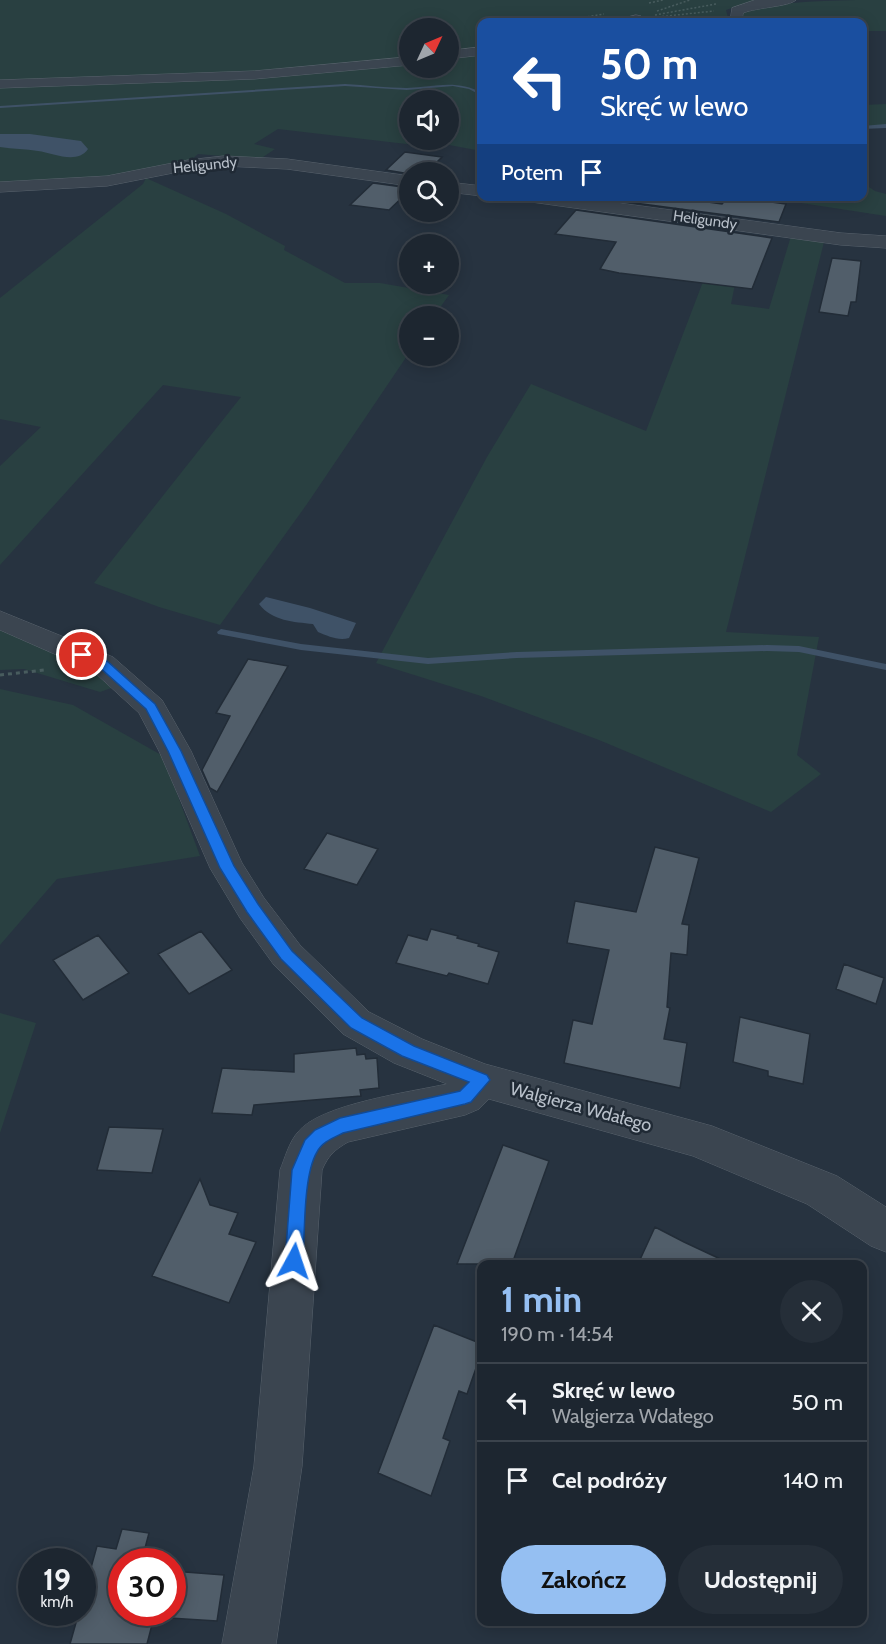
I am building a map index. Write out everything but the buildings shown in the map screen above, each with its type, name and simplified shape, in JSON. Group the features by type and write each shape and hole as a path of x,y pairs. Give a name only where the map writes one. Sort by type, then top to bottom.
{"street":[{"path":"736,18 737,11 753,4 790,0"},
{"path":"459,54 477,52"},
{"path":"0,84 254,75 399,62"},
{"name":"Heligundy","path":"0,187 107,182 188,165 224,161 287,164 399,180"},
{"path":"459,188 477,190"},
{"name":"Heligundy","path":"561,201 842,239 886,242"},
{"name":"Walgierza Wdałego","path":"0,620 103,664 151,707 175,751 227,868 252,908 286,955 356,1023 408,1051 482,1080 698,1139 822,1190 886,1231"},
{"path":"249,1644 278,1466 301,1170 311,1146 321,1136 340,1126 465,1097 482,1080"}],"path":[{"path":"649,15 690,0"},
{"path":"717,4 652,17 686,15 753,4"}],"green space":[{"path":"0,0 772,0 744,4 726,10 728,18 477,18 477,150 459,147 459,90 399,90 399,143 278,129 254,144 275,149 260,159 198,154 190,161 103,179 0,184"},
{"path":"886,0 886,31 867,31 867,18 741,18 741,12 758,8 831,1"},
{"path":"886,104 886,125 867,126 867,105"},
{"path":"146,178 226,214 285,246 284,250 345,283 380,283 399,286 399,294 449,295 441,306 399,306 400,366 307,504 220,625 159,607 94,583 241,397 163,385 0,565 0,466 41,427 0,419 0,298 143,184"},
{"path":"867,186 886,194 886,216 788,201 867,201"},
{"path":"791,236 825,238 726,632 819,637 797,755 821,774 771,812 599,740 481,696 376,663 487,457 531,384 646,431 709,266 738,269 731,304 769,309"},
{"path":"0,629 63,656 117,686 100,692 24,669 0,670"},
{"path":"0,689 73,705 163,756 200,856 57,879 0,945"},
{"path":"0,1013 36,1023 0,1133"}],"water":[{"path":"0,134 30,134 81,141 88,149 78,156 64,157 33,150 0,147"},
{"path":"266,597 356,623 349,638 333,638 318,632 313,624 284,620 270,614 259,604"}],"waterway":[{"path":"0,107 345,85 407,89 453,85 470,88 477,92"},
{"path":"867,128 886,126"},
{"path":"221,632 301,647 428,661 517,655 767,648 799,649 886,667"}],"route":[{"path":"82,655 103,664 151,707 175,751 227,868 286,955 356,1023 408,1051 482,1080 465,1097 340,1126 321,1136 311,1146 301,1170 294,1261"}]}
